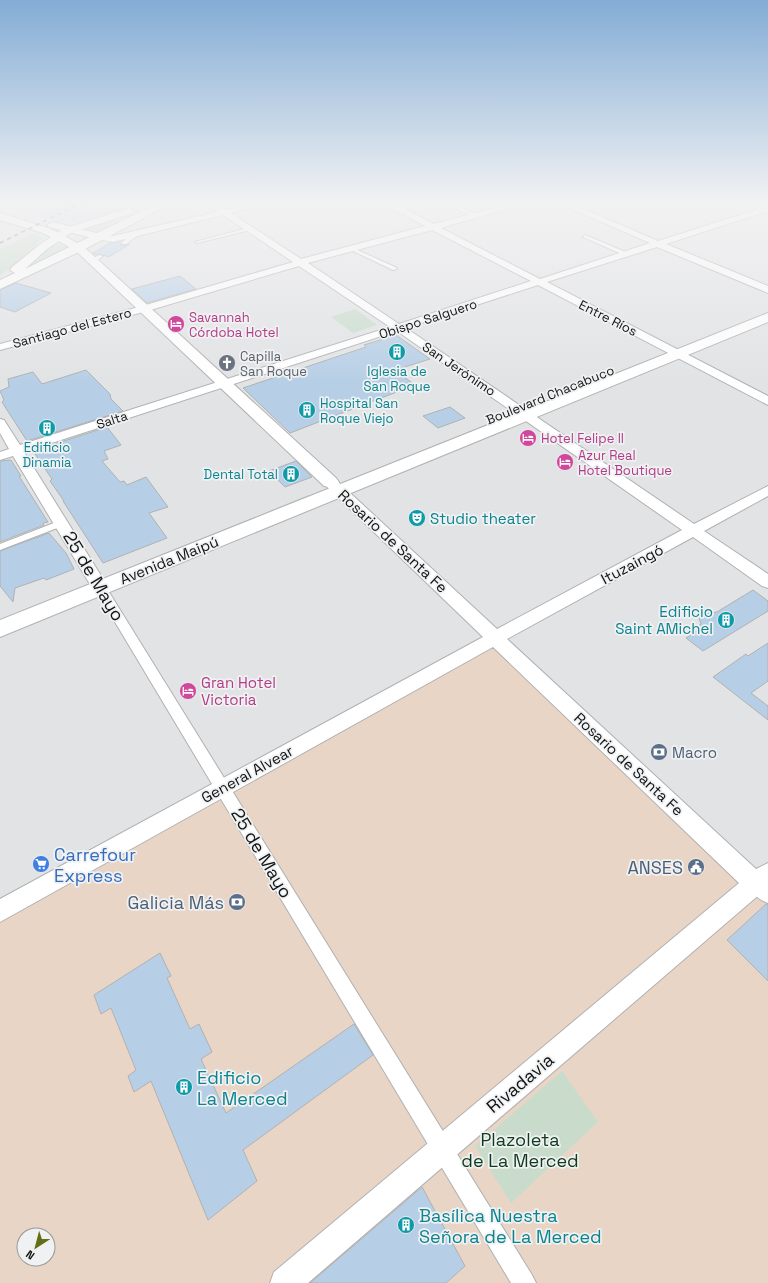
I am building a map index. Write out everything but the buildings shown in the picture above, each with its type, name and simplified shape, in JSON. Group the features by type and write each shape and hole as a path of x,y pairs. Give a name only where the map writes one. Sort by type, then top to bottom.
{"main road":[{"path":"0,280 28,261"},
{"path":"0,285 52,261"},
{"name":"Rosario de Santa Fe","path":"99,261 143,309 335,487"},
{"name":"Boulevard Chacabuco","path":"672,351 768,305"},
{"name":"Boulevard Chacabuco","path":"335,487 672,351 768,317"},
{"name":"Avenida Maipú","path":"0,614 97,582 335,487"},
{"name":"Avenida Maipú","path":"0,629 97,582"}],"street":[{"name":"San Jerónimo","path":"297,261 399,328 768,582"},
{"name":"Santiago del Estero","path":"0,347 143,309 308,261"},
{"name":"Entre Ríos","path":"499,261 768,401"},
{"name":"Obispo Salguero","path":"224,384 605,261"},
{"path":"700,261 768,290"},
{"name":"Salta","path":"0,456 224,384"},
{"name":"25 de Mayo","path":"0,423 524,1283"},
{"name":"Rosario de Santa Fe","path":"335,487 495,638 764,884"},
{"name":"Ituzaingó","path":"495,638 768,490"},
{"name":"General Alvear","path":"0,911 495,638"},
{"name":"Rivadavia","path":"285,1283 442,1149 764,884"}],"lane":[{"path":"378,261 395,269"},
{"path":"0,547 62,523"}],"shaded area":[{"path":"495,638 768,895 768,1283 0,1283 0,911"}],"green space":[{"path":"0,261 19,261 12,267 0,275"},
{"path":"33,261 44,261 20,272"},
{"path":"355,309 377,325 353,333 331,317"},
{"path":"308,495 310,497 128,572 126,570"},
{"name":"Plazoleta de La Merced","path":"562,1071 598,1122 511,1203 475,1146"}],"place":[{"name":"Savannah Córdoba Hotel","path":"176,324"},
{"name":"Iglesia de San Roque","path":"397,352"},
{"name":"Capilla San Roque","path":"227,363"},
{"name":"Hospital San Roque Viejo","path":"307,410"},
{"name":"Edificio Dinamia","path":"47,428"},
{"name":"Hotel Felipe II","path":"528,438"},
{"name":"Azur Real Hotel Boutique","path":"565,462"},
{"name":"Dental Total","path":"291,474"},
{"name":"Studio theater","path":"417,518"},
{"name":"Edificio Saint AMichel","path":"726,620"},
{"name":"Gran Hotel Victoria","path":"188,691"},
{"name":"Macro","path":"659,752"},
{"name":"Carrefour Express","path":"41,864"},
{"name":"ANSES","path":"696,867"},
{"name":"Galicia Más","path":"237,902"},
{"name":"Edificio La Merced","path":"184,1087"},
{"name":"Basílica Nuestra Señora de La Merced","path":"406,1225"}]}
